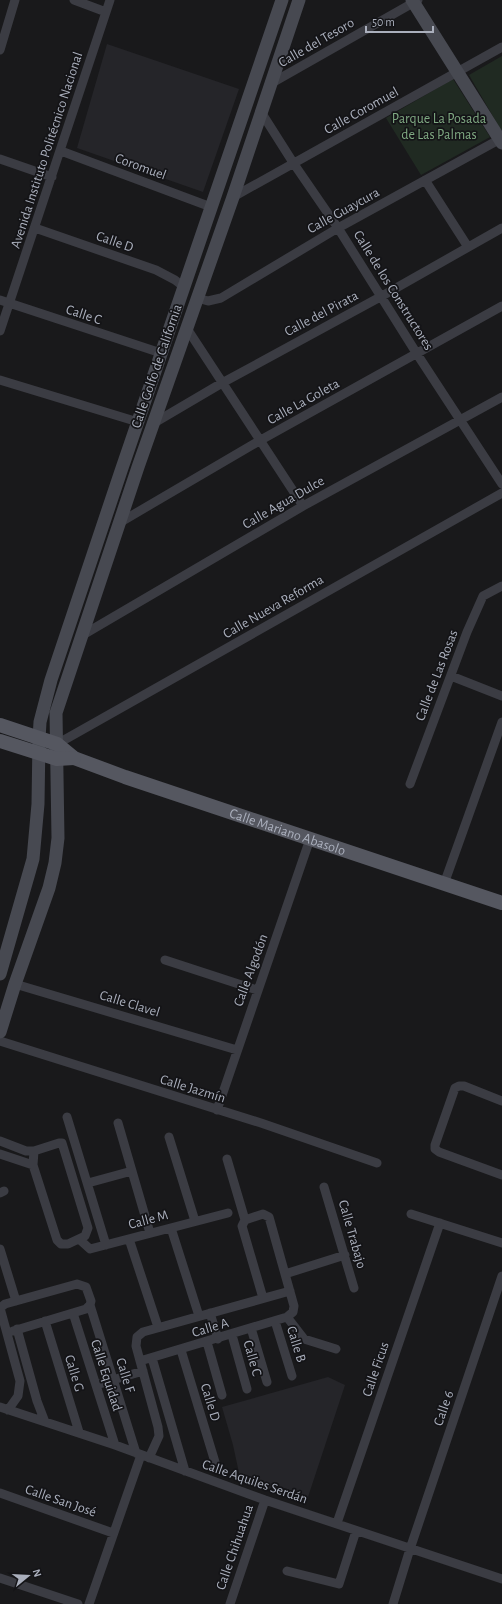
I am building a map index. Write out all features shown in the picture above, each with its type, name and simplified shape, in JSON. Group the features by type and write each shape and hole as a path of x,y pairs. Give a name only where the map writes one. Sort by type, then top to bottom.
{"main road":[{"path":"0,725 57,744 74,758"},
{"path":"0,741 57,759 74,758"},
{"name":"Calle Mariano Abasolo","path":"74,758 125,777 502,903"}],"street":[{"path":"0,50 15,0"},
{"path":"74,0 106,12"},
{"name":"Avenida Instituto Politécnico Nacional","path":"0,331 110,0"},
{"name":"Calle Golfo de California","path":"0,973 33,859 38,804 39,738 44,708 67,631 103,523 282,0"},
{"name":"Calle Golfo de California","path":"0,1032 15,984 49,888 55,863 58,838 56,713 119,523 186,327 233,197 299,0"},
{"path":"415,1 457,72 501,140"},
{"name":"Calle del Tesoro","path":"270,84 415,1"},
{"name":"Calle Coromuel","path":"233,197 502,47"},
{"path":"254,79 270,84"},
{"name":"Calle de los Constructores","path":"261,112 294,164 338,228 417,354 502,484"},
{"name":"Calle Guaycura","path":"197,298 208,300 221,298 338,228 501,140"},
{"name":"Coromuel","path":"61,151 211,207"},
{"path":"0,160 52,176"},
{"path":"425,180 468,247"},
{"path":"211,207 233,197"},
{"name":"Calle D","path":"35,228 156,270 175,280 184,287"},
{"name":"Calle del Pirata","path":"154,422 502,228"},
{"path":"184,287 197,298"},
{"name":"Calle C","path":"0,300 161,353"},
{"name":"Calle La Goleta","path":"119,523 259,441 502,306"},
{"path":"186,327 259,441 303,506"},
{"path":"0,380 138,422 154,422"},
{"name":"Calle Agua Dulce","path":"82,636 303,506 502,397"},
{"name":"Calle Nueva Reforma","path":"57,744 502,493"},
{"path":"103,523 119,523"},
{"name":"Calle de Las Rosas","path":"410,784 467,632 483,596 502,586"},
{"path":"67,631 82,636"},
{"path":"451,676 502,696"},
{"path":"444,884 502,722"},
{"name":"Calle Algodón","path":"217,1110 310,839"},
{"path":"165,960 257,990"},
{"path":"0,973 15,984"},
{"name":"Calle Clavel","path":"15,984 237,1050"},
{"name":"Calle Jazmín","path":"0,1041 377,1163"},
{"path":"502,1101 464,1086 455,1088 435,1145 435,1149 439,1152 502,1175"},
{"path":"67,1117 106,1245"},
{"path":"118,1123 150,1233"},
{"path":"169,1137 195,1221"},
{"path":"0,1141 26,1150 34,1151 59,1142 62,1143 88,1228 88,1233 68,1244 61,1244 57,1240 33,1165 34,1151"},
{"path":"0,1154 33,1165"},
{"path":"227,1158 245,1220 242,1226 263,1298"},
{"path":"88,1183 132,1171"},
{"name":"Calle Trabajo","path":"324,1187 354,1288"},
{"name":"Calle M","path":"79,1239 90,1249 228,1213"},
{"path":"245,1220 263,1214 267,1215 294,1306 293,1312 287,1317 304,1339 336,1349"},
{"path":"411,1214 502,1243"},
{"name":"Calle Ficus","path":"337,1523 440,1223"},
{"path":"171,1228 199,1316"},
{"path":"129,1239 158,1328"},
{"path":"0,1250 16,1301 6,1304 0,1308 20,1381 18,1396 4,1408"},
{"path":"285,1274 344,1255"},
{"name":"Calle 6","path":"393,1604 410,1549 502,1276"},
{"name":"Calle F","path":"16,1301 77,1284 86,1287 113,1381 142,1456"},
{"path":"88,1604 142,1456 159,1436 136,1346 137,1337 143,1332 290,1291"},
{"path":"6,1333 86,1309 90,1305"},
{"name":"Calle Equidad","path":"73,1313 116,1445"},
{"path":"210,1313 218,1339"},
{"name":"Calle A","path":"140,1361 232,1335 287,1317"},
{"name":"Calle G","path":"45,1321 79,1432"},
{"name":"Calle B","path":"275,1321 292,1376"},
{"path":"251,1328 267,1382"},
{"path":"17,1329 37,1401 45,1422"},
{"name":"Calle C","path":"232,1335 247,1389"},
{"path":"207,1342 222,1395"},
{"name":"Calle D","path":"181,1350 215,1462"},
{"path":"152,1358 185,1471"},
{"path":"96,1385 143,1371"},
{"name":"Calle Aquiles Serdán","path":"4,1408 79,1432 265,1500 337,1523 356,1531 502,1580"},
{"name":"Calle San José","path":"0,1494 113,1533"},
{"name":"Calle Chihuahua","path":"230,1604 265,1500"},
{"path":"286,1571 339,1584 356,1531"},
{"path":"1,1581 78,1604"}],"shaded area":[{"path":"107,44 239,89 203,192 77,148"},
{"path":"328,1377 345,1385 307,1500 241,1482 233,1445 222,1407"}],"green space":[{"path":"502,56 502,130 501,130 469,75"},
{"name":"Parque La Posada de Las Palmas","path":"453,79 490,137 421,175 386,118"}]}
